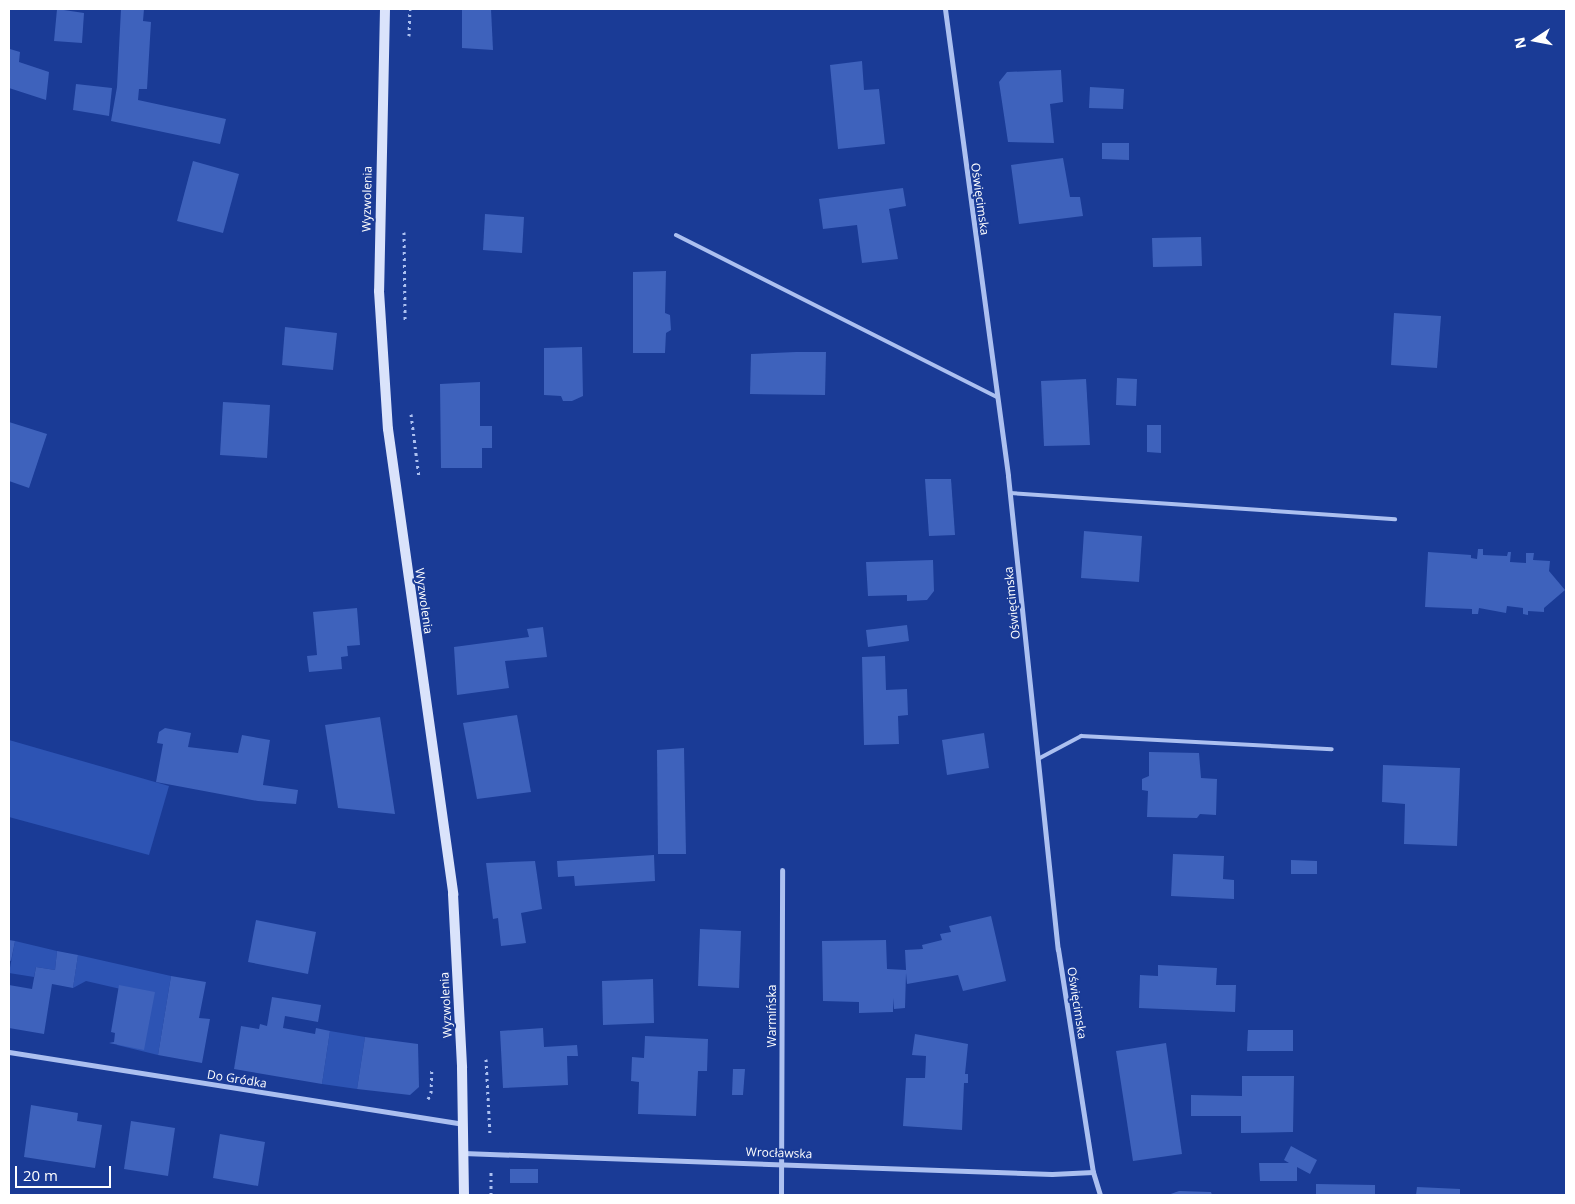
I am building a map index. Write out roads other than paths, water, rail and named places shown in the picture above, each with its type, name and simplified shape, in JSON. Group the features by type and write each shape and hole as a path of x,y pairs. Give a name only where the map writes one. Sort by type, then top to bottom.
{"street":[{"name":"Wyzwolenia","path":"385,9 379,291 388,429 453,894 463,1124 464,1195"},
{"name":"Oświęcimska","path":"944,9 1010,493 1058,948 1093,1172 1100,1195"},
{"name":"Warmińska","path":"781,1195 782,870"},
{"name":"Do Gródka","path":"9,1052 463,1124"},
{"name":"Wrocławska","path":"463,1152 782,1162 1052,1174 1093,1172"}],"lane":[{"path":"676,235 997,397"},
{"path":"1010,493 1395,519"},
{"path":"1038,759 1081,736 1332,748"}]}
